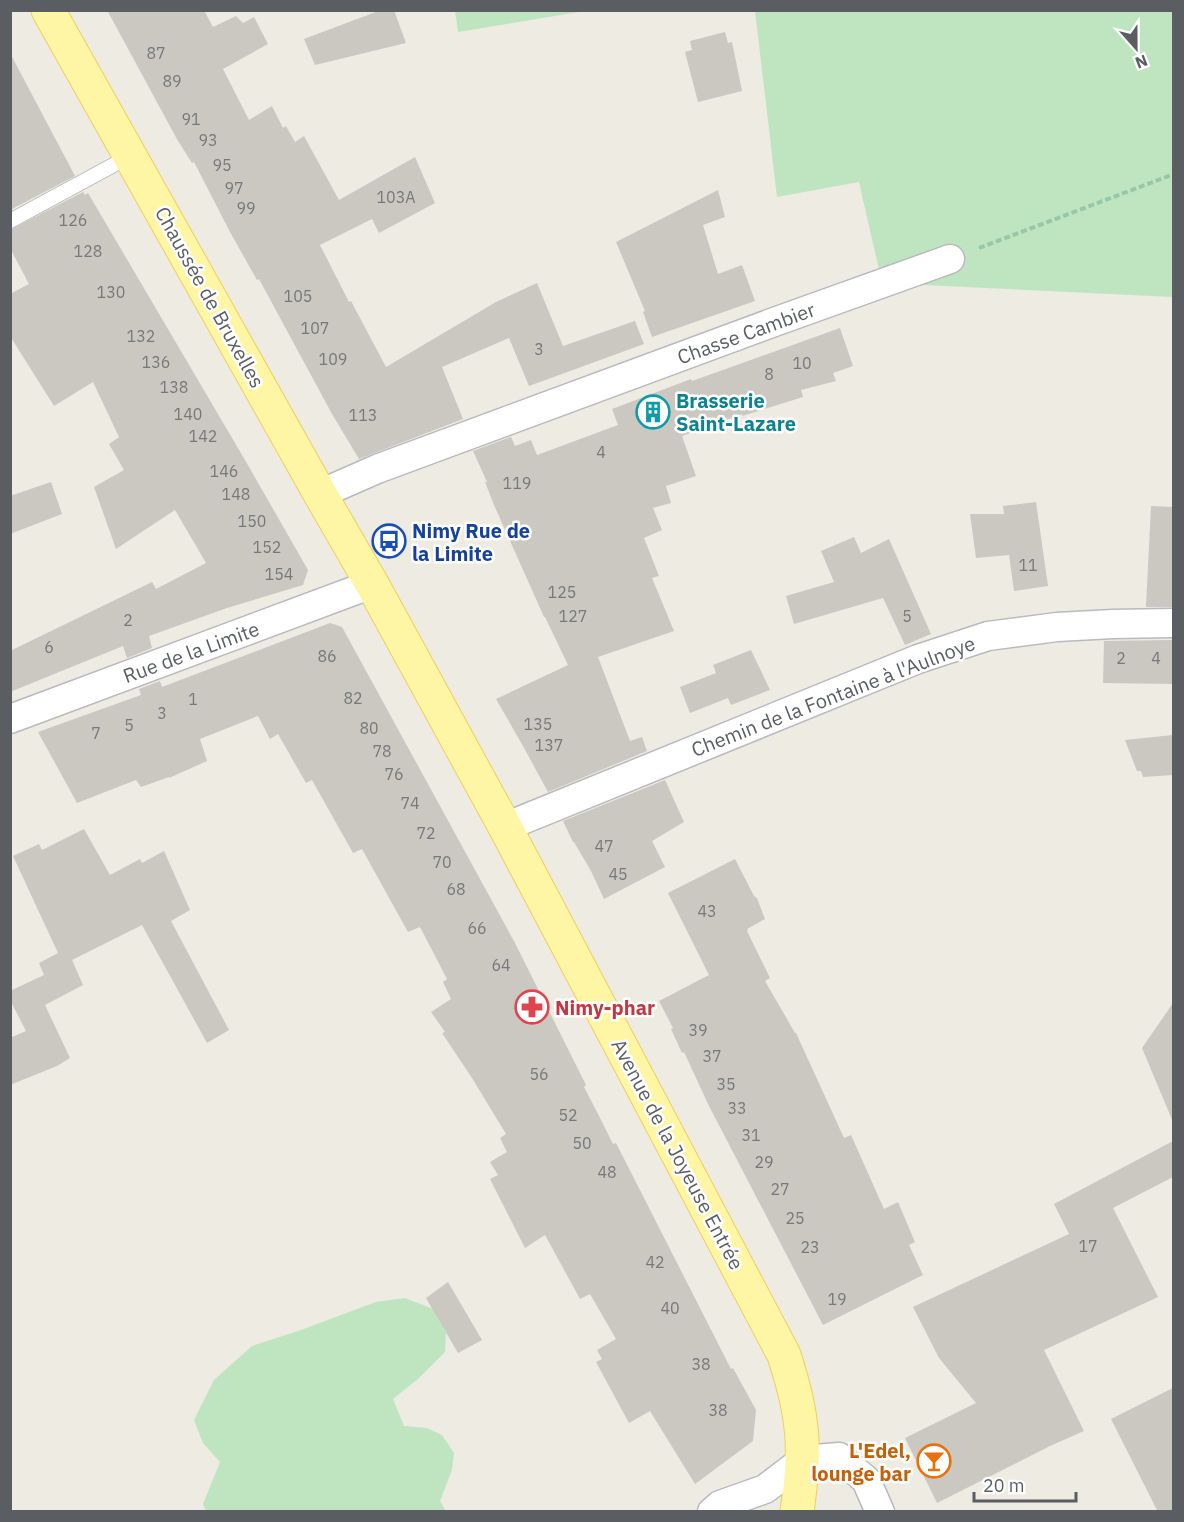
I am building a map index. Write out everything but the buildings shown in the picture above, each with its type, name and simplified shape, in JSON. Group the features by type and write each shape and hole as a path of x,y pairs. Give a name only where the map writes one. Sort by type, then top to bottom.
{"main road":[{"name":"Chaussée de Bruxelles","path":"48,10 372,584"},
{"name":"Avenue de la Joyeuse Entrée","path":"372,584 505,827 784,1355 795,1388 801,1422 802,1460 797,1512"}],"street":[{"name":"Chasse Cambier","path":"320,494 388,465 951,259"},
{"name":"Rue de la Limite","path":"10,719 372,584"},
{"name":"Chemin de la Fontaine à l'Aulnoye","path":"505,827 918,658 988,636 1057,627 1173,623"},
{"path":"712,1512 720,1505 765,1489 802,1460 838,1457 866,1480 880,1512"}],"lane":[{"path":"10,221 130,156"}],"path":[{"path":"951,259 1173,174"}],"green space":[{"path":"455,10 585,10 585,11 458,32"},
{"path":"755,11 1173,11 1173,297 882,283 859,182 777,197"},
{"path":"405,1298 433,1309 446,1333 445,1352 419,1378 393,1399 404,1426 427,1428 442,1435 454,1453 452,1470 440,1501 446,1511 206,1511 203,1504 220,1462 203,1443 194,1420 214,1380 252,1346 376,1302"}],"place":[{"name":"Brasserie Saint-Lazare","path":"653,412"},
{"name":"Nimy Rue de la Limite","path":"389,541"},
{"name":"Nimy-phar","path":"532,1007"},
{"name":"L'Edel, lounge bar","path":"934,1461"}]}
